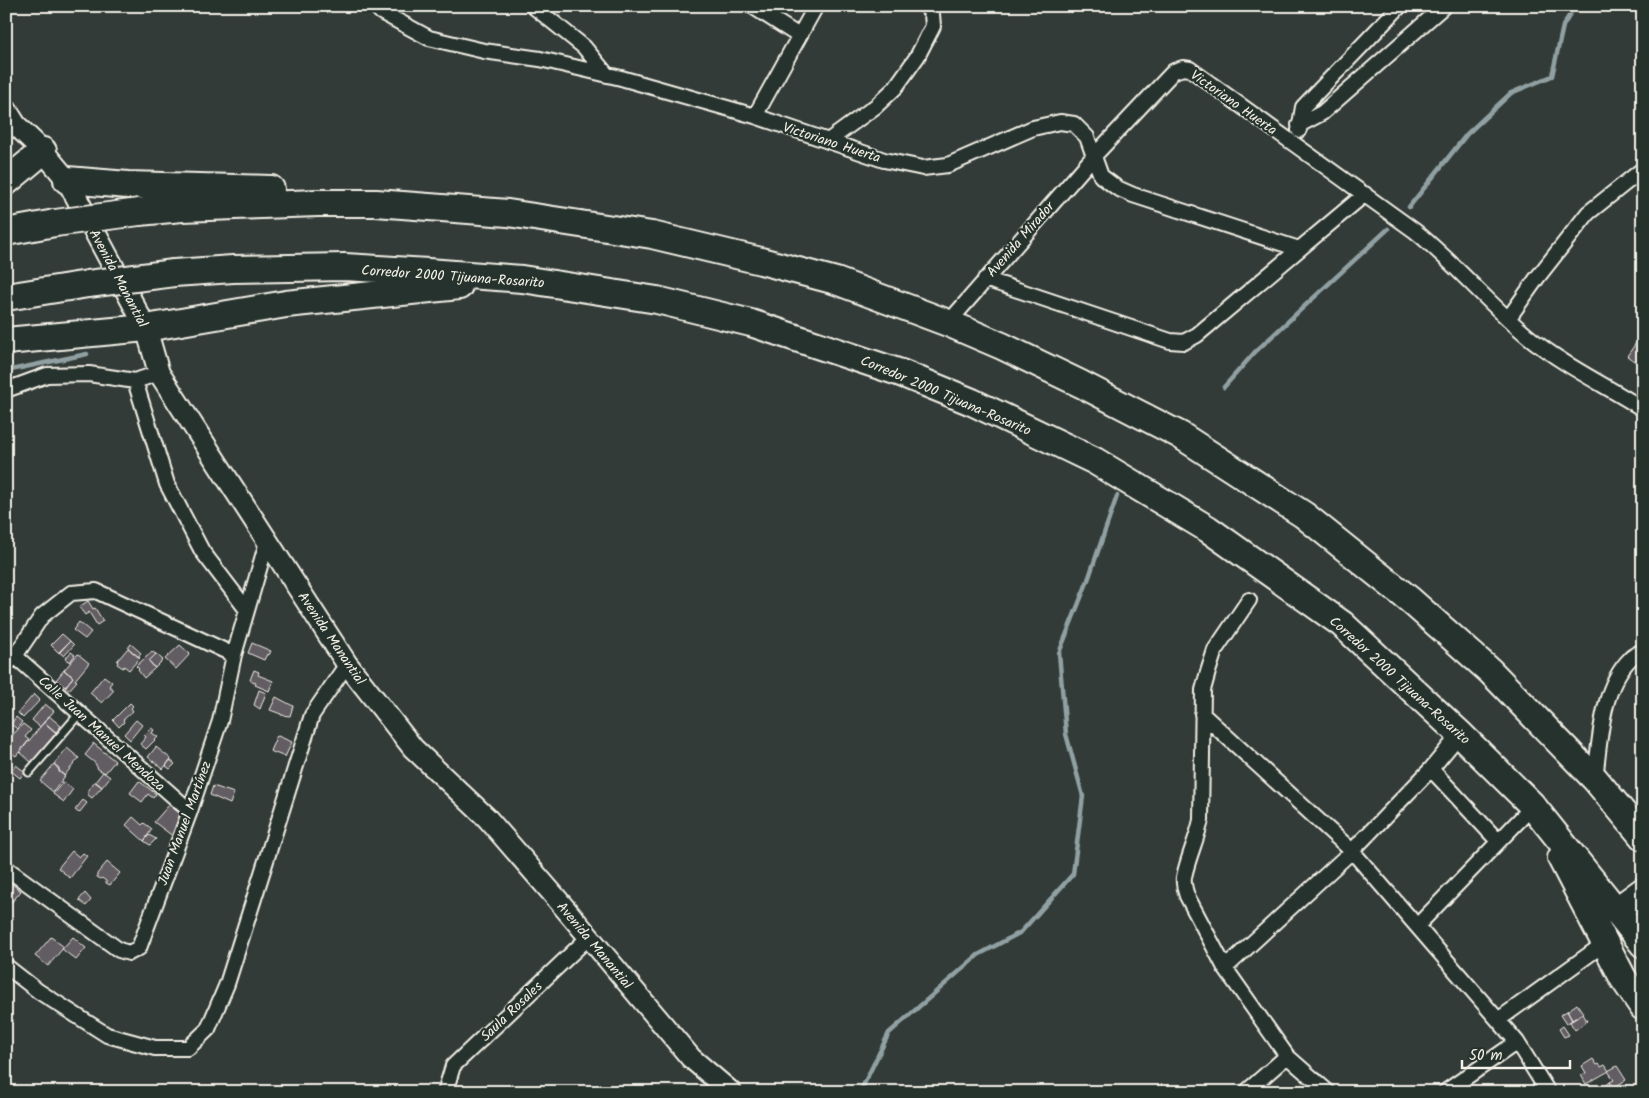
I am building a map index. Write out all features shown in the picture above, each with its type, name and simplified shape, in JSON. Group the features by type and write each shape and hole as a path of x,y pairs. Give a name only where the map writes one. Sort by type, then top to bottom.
{"highway":[{"path":"6,182 43,151"},
{"path":"67,180 128,185 286,190 376,203"},
{"path":"6,232 55,223 182,208 376,203 508,213 652,235 761,261 836,281 948,322 1081,384 1180,435 1304,516 1410,600 1482,664 1594,779 1643,837"},
{"name":"Corredor 2000 Tijuana-Rosarito","path":"6,297 174,273 233,269 345,267 522,279 657,300 751,323 902,373 972,402 1095,461 1208,529 1342,624 1533,805 1643,944"},
{"path":"6,341 146,328 286,304 522,279"},
{"path":"1533,805 1623,978 1643,1007"},
{"path":"1617,910 1643,891"}],"main road":[{"name":"Avenida Manantial","path":"10,119 43,151 67,180 146,328 159,373 347,664 413,748 487,818 691,1058 732,1092"}],"street":[{"name":"Victoriano Huerta","path":"375,6 381,12 429,38 484,51 540,59 607,75 755,116 884,160 923,168 948,165 1033,128 1060,122 1074,124 1087,137 1094,156 1174,70 1190,69 1365,194 1437,249 1508,319 1553,356 1643,409"},
{"path":"534,6 584,47 607,75"},
{"path":"752,6 799,36"},
{"path":"755,116 816,6"},
{"path":"1300,148 1300,125 1303,107 1400,6"},
{"path":"1300,125 1322,113 1444,6"},
{"path":"828,141 876,106 895,88 918,57 933,26 929,10"},
{"path":"1094,156 1101,176 1117,188 1299,250"},
{"name":"Avenida Mirador","path":"948,322 1094,156"},
{"path":"1508,319 1537,278 1588,213 1643,169"},
{"path":"985,279 1170,341 1184,342 1196,335 1365,194"},
{"path":"6,390 47,375 89,374 135,381 159,373"},
{"path":"135,381 166,484 202,552 247,610"},
{"name":"Juan Manuel Martínez","path":"6,868 119,950 129,953 139,948 190,811 220,721 234,656 267,542"},
{"path":"11,660 42,616 49,610 71,594 96,591 234,656"},
{"path":"1249,600 1216,650 1203,690 1201,820 1184,878 1184,887 1226,968 1287,1056 1328,1092"},
{"path":"1594,779 1605,708 1617,676 1630,658 1643,651"},
{"name":"Calle Juan Manuel Mendoza","path":"11,660 80,713 190,811"},
{"path":"6,966 38,991 107,1036 155,1048 188,1048 208,1029 227,984 312,715 347,664"},
{"path":"1202,714 1352,851 1517,1042 1548,1092"},
{"path":"1226,968 1352,851 1430,769 1460,734"},
{"path":"1430,769 1498,842"},
{"path":"1417,926 1533,805"},
{"name":"Saula Rosales","path":"448,1089 453,1066 589,937"},
{"path":"1498,1020 1605,943"},
{"path":"1445,1092 1517,1042"},
{"path":"1246,1092 1287,1056"}],"lane":[{"path":"28,772 80,713"}],"building":[{"path":"1636,343 1643,347 1643,355 1637,363 1627,356"},
{"path":"88,601 103,621 97,625 89,612 85,615 79,607"},
{"path":"79,622 91,632 85,639 73,630"},
{"path":"62,634 70,641 59,653 51,645"},
{"path":"70,641 74,645 64,656 59,652"},
{"path":"252,643 271,651 264,660 248,653"},
{"path":"131,644 141,653 138,657 128,648"},
{"path":"180,645 190,654 176,669 165,659"},
{"path":"128,648 140,658 129,670 117,664 117,661"},
{"path":"71,652 75,655 70,662 65,659"},
{"path":"152,652 156,654 149,661 155,668 144,678 136,666"},
{"path":"78,654 89,663 69,690 65,687 73,677 64,670"},
{"path":"156,654 163,660 155,668 149,661"},
{"path":"64,670 73,677 65,687 56,680"},
{"path":"254,670 259,672 258,675 273,681 269,691 255,685 256,683 250,680"},
{"path":"104,676 112,682 109,686 114,690 102,703 90,693"},
{"path":"259,690 266,693 260,709 254,705"},
{"path":"34,694 40,700 23,718 18,713"},
{"path":"276,697 293,706 290,716 281,715 270,710"},
{"path":"130,703 133,706 131,708 133,711 123,720 124,722 119,727 113,720"},
{"path":"45,704 54,711 40,727 32,720"},
{"path":"49,716 61,726 56,732 44,722"},
{"path":"16,717 22,722 17,729 11,724"},
{"path":"136,720 142,725 130,740 124,734"},
{"path":"44,722 56,733 32,763 20,752"},
{"path":"23,724 31,730 25,737 29,740 16,756 9,751 11,747 6,742"},
{"path":"151,728 154,730 152,733 158,737 146,749 140,744 146,737 144,735"},
{"path":"278,736 292,742 285,757 270,751"},
{"path":"93,743 115,761 105,773 98,769 95,763 85,755"},
{"path":"156,747 171,759 163,769 148,757"},
{"path":"67,748 79,758 64,776 54,764"},
{"path":"170,760 175,764 170,769 166,766"},
{"path":"54,764 59,768 59,772 65,776 53,792 40,781"},
{"path":"16,765 25,772 20,778 11,771"},
{"path":"103,772 110,777 102,787 95,782"},
{"path":"95,781 102,787 92,798 88,795 88,790"},
{"path":"139,781 156,794 153,798 148,794 142,802 130,793"},
{"path":"63,782 73,789 64,802 53,794"},
{"path":"213,786 234,793 230,804 210,795"},
{"path":"83,800 87,803 79,813 75,810"},
{"path":"169,805 183,816 174,837 154,822"},
{"path":"133,817 142,825 144,823 152,829 144,841 126,825"},
{"path":"149,835 156,839 150,845 144,841"},
{"path":"72,851 79,857 83,853 87,856 70,878 58,868"},
{"path":"107,862 120,873 110,885 102,878 97,877 97,874"},
{"path":"8,881 21,891 6,909 6,882"},
{"path":"85,893 91,900 86,906 79,900"},
{"path":"51,937 64,947 48,966 35,956"},
{"path":"73,937 86,948 76,960 62,949"},
{"path":"1577,1004 1583,1013 1572,1020 1567,1011"},
{"path":"1567,1011 1572,1020 1566,1024 1560,1015"},
{"path":"1583,1014 1587,1021 1575,1030 1570,1022"},
{"path":"1563,1026 1569,1035 1564,1037 1559,1029"},
{"path":"1593,1059 1601,1067 1605,1065 1609,1071 1586,1084 1581,1075 1586,1073 1582,1066"},
{"path":"1617,1066 1626,1080 1613,1088 1610,1082 1614,1080 1608,1071"},
{"path":"1610,1082 1613,1088 1606,1092 1603,1088"},
{"path":"1601,1085 1606,1092 1597,1092 1595,1088"}],"waterway":[{"path":"1409,207 1467,134 1511,93 1552,76 1563,26 1575,6"},
{"path":"1224,387 1255,352 1388,229"},
{"path":"6,371 87,354"},
{"path":"860,1092 889,1033 978,955 1021,932 1073,874 1083,796 1066,734 1059,653 1088,580 1117,496"}]}
